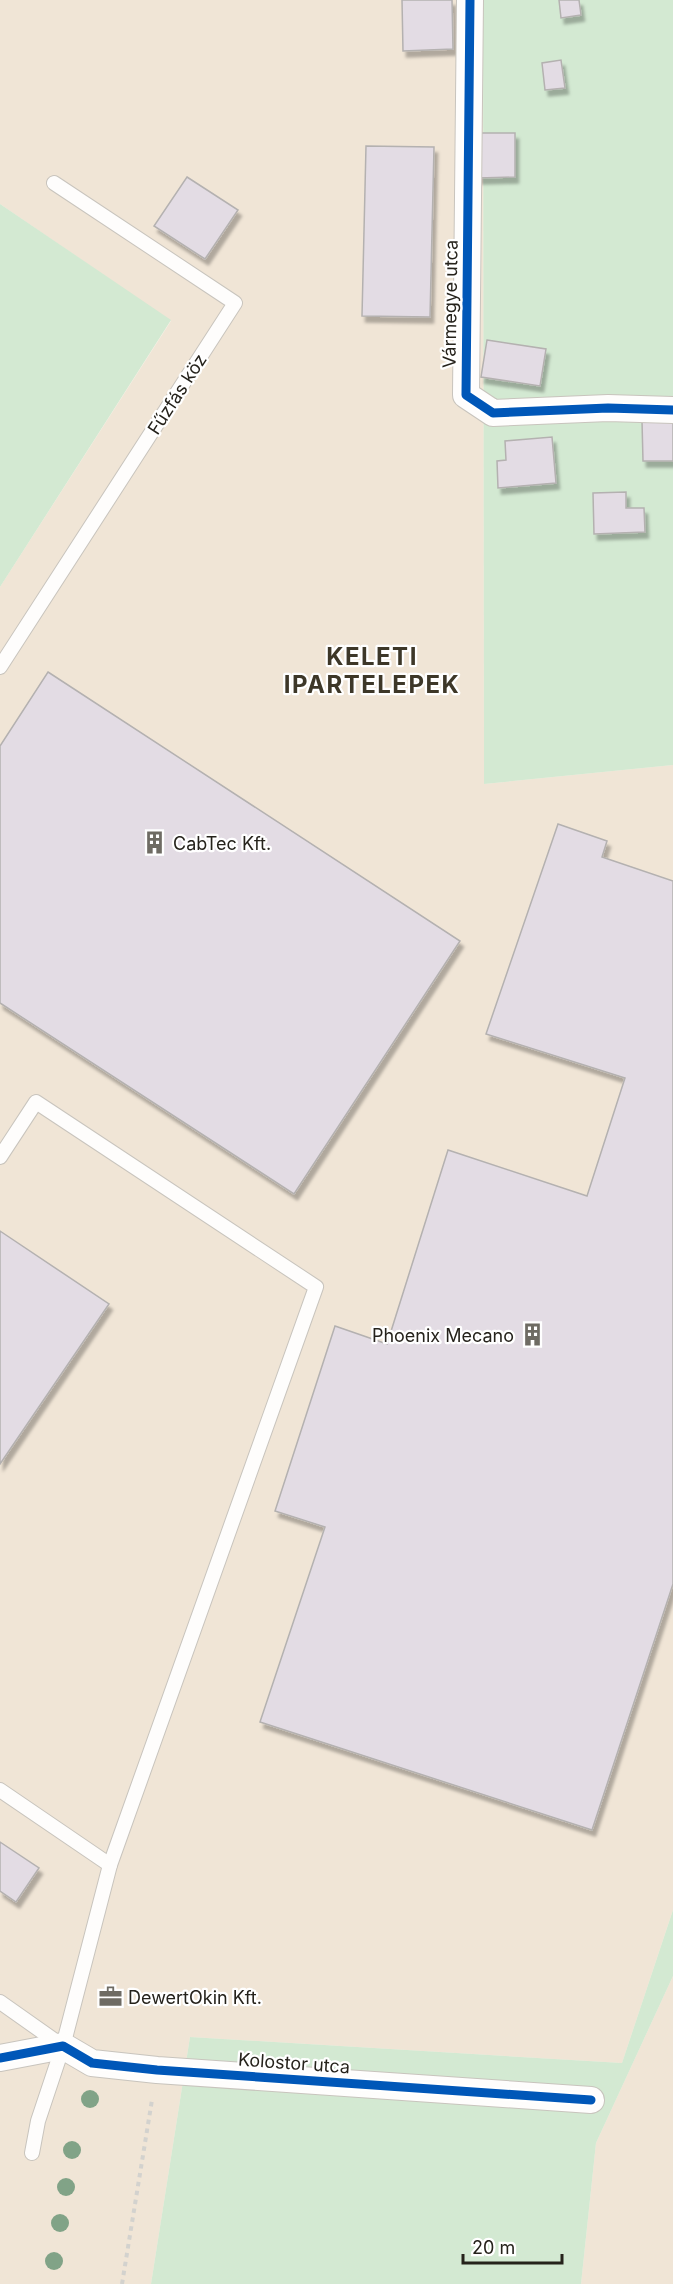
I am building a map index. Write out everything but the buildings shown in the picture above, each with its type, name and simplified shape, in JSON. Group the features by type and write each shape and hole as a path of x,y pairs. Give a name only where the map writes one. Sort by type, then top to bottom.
{"street":[{"name":"Vármegye utca","path":"470,0 466,395 493,413 608,408 673,410"},
{"path":"0,2058 63,2046"},
{"name":"Kolostor utca","path":"63,2046 92,2063 157,2070 591,2100"}],"lane":[{"name":"Fűzfás köz","path":"0,667 236,303 54,183"},
{"path":"0,1157 36,1102 316,1287 110,1865 63,2046 38,2121 32,2153"},
{"path":"0,1790 110,1865"},
{"path":"0,2002 63,2046"}],"path":[{"path":"122,2284 157,2070"}],"shaded area":[{"path":"0,0 483,0 484,784 673,765 673,1910 622,2063 190,2037 151,2284 0,2284 0,587 171,321 0,204"},
{"path":"673,1976 673,2284 581,2284 596,2143"}],"green space":[{"path":"483,0 673,0 673,765 484,784"},
{"path":"0,204 171,320 0,587"},
{"path":"673,1910 673,1976 596,2143 581,2284 151,2284 190,2037 622,2063"}],"cycle path":[{"path":"470,0 466,395 493,413 608,408 673,410"},
{"path":"0,2058 63,2046 92,2063 157,2070 591,2100"}],"place":[{"name":"CabTec Kft.","path":"155,843"},
{"name":"Phoenix Mecano","path":"532,1335"},
{"name":"DewertOkin Kft.","path":"110,1997"}],"district":[{"name":"KELETI IPARTELEPEK","path":"372,670"}]}
